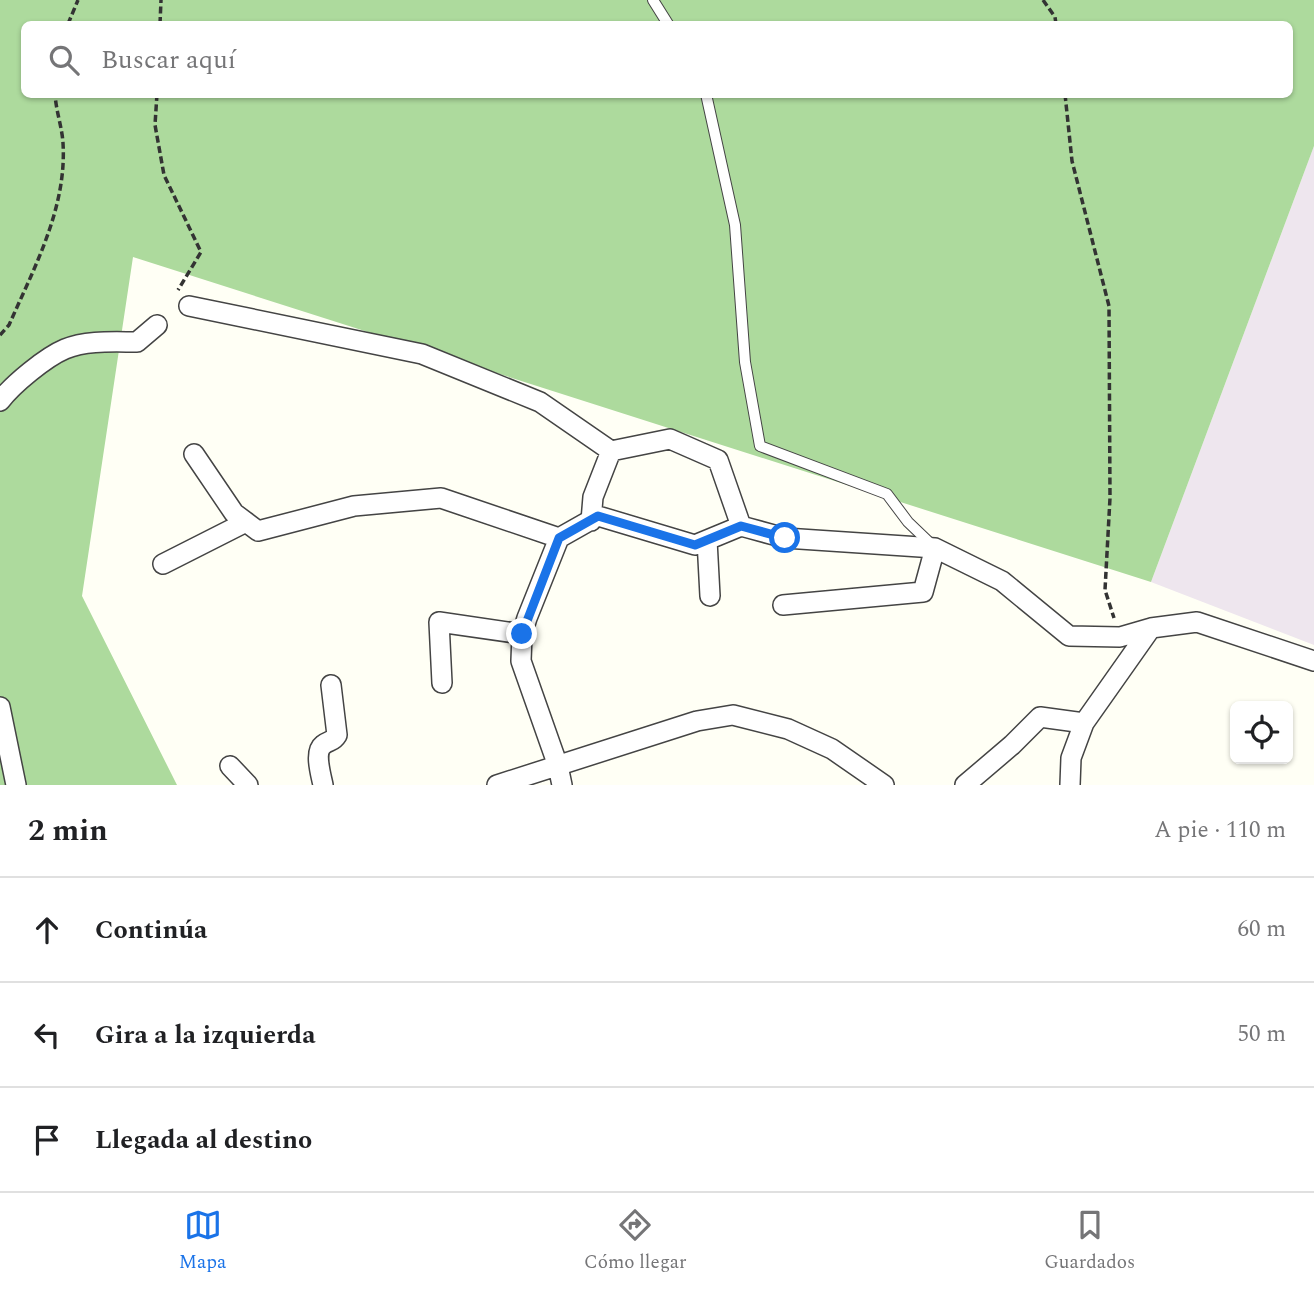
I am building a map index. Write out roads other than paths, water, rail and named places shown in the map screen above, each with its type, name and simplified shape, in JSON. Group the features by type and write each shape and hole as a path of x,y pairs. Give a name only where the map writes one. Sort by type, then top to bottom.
{"street":[{"path":"182,300 422,354 540,402 611,451 670,439 718,460 741,526"},
{"path":"0,401 16,383 66,349 103,342 137,342 157,325"},
{"path":"590,521 593,497 611,451"},
{"path":"194,454 233,513 258,531 354,506 441,498 559,538"},
{"path":"560,775 521,661 522,634 559,538 598,516 695,545 741,526 785,538 935,548 1002,581 1069,636 1120,637 1151,628 1197,622 1314,661"},
{"path":"163,564 246,522"},
{"path":"707,540 710,596"},
{"path":"783,605 923,592 935,548"},
{"path":"442,683 439,622 522,634"},
{"path":"1070,785 1071,758 1084,723 1151,628"},
{"path":"323,785 320,748 333,741 337,735 331,685"},
{"path":"0,707 16,785"},
{"path":"497,785 560,775 697,721 733,715 788,729 832,749 884,785"},
{"path":"965,785 1040,717 1084,723"},
{"path":"230,766 248,785"}],"lane":[{"path":"653,0 666,21"},
{"path":"707,98 735,225 745,362 760,446 887,494 908,522 935,548"}]}
